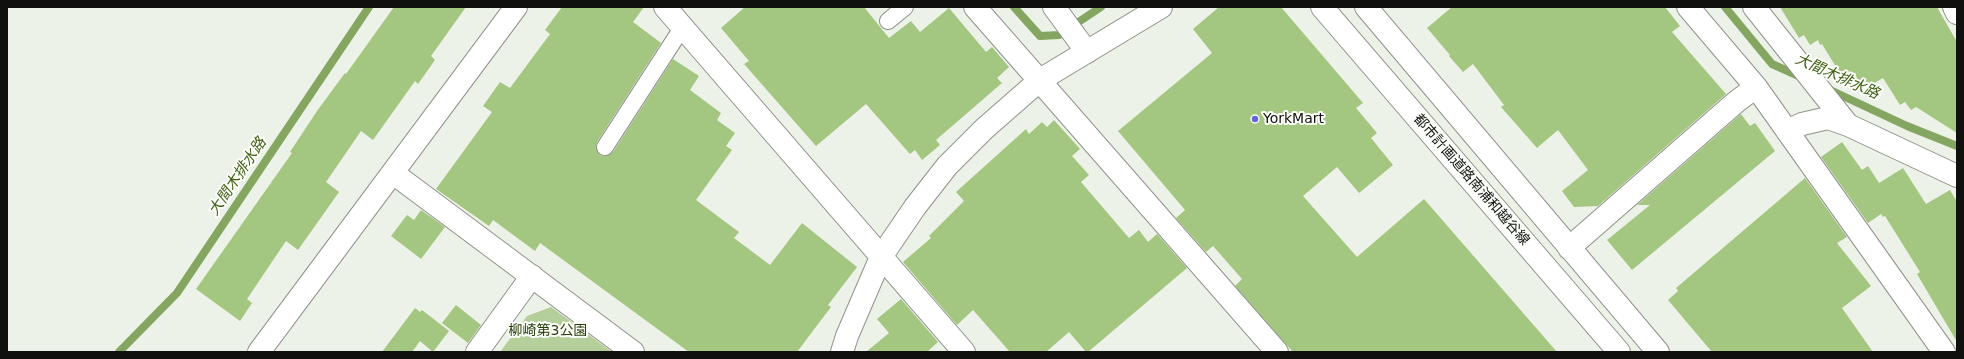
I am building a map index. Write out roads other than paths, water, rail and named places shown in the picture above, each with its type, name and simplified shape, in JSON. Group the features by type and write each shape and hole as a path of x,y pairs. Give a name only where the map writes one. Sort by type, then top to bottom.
{"street":[{"path":"259,352 516,7"},
{"path":"665,7 964,352"},
{"path":"975,7 1277,352"},
{"path":"1054,7 1087,52"},
{"path":"842,352 847,336 881,257 915,207 947,166 984,129 1040,80 1161,7"},
{"name":"都市計画道路南浦和越谷線","path":"1322,7 1619,352"},
{"path":"1366,7 1658,352"},
{"path":"1688,7 1756,87 1944,352"},
{"path":"1754,7 1848,125"},
{"path":"1954,7 1957,13"},
{"path":"1569,248 1736,102 1756,87"},
{"path":"1787,131 1802,124 1828,118 1848,125 1957,176"},
{"path":"393,173 633,352"},
{"path":"477,352 532,276"}],"lane":[{"path":"888,21 905,7"},
{"path":"605,147 682,28"}],"waterway":[{"name":"大間木排水路","path":"119,352 177,293 369,7"},
{"name":"大間木排水路","path":"1014,7 1040,36 1059,35 1101,7"},
{"name":"大間木排水路","path":"1725,7 1772,64 1801,77"},
{"name":"大間木排水路","path":"1828,89 1907,126 1957,146"}],"place":[{"name":"YorkMart","path":"1255,119"}],"park label":[{"name":"柳崎第3公園","path":"548,331"}]}
